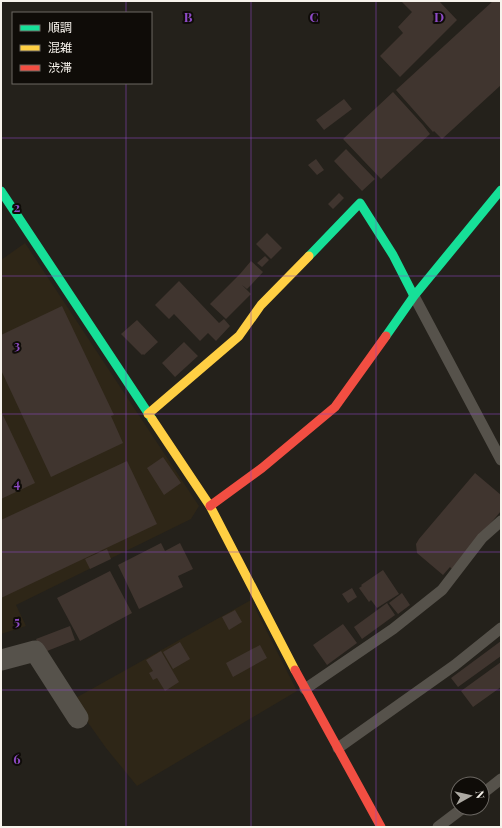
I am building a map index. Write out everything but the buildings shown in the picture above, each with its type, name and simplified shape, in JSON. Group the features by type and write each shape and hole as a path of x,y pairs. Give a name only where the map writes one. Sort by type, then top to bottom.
{"street":[{"path":"210,506 262,468 335,407 414,296 501,190"},
{"path":"1,191 210,506 305,688 381,827"},
{"path":"148,414 239,336 261,305 360,203 393,255 414,296"},
{"path":"1,660 35,651 78,718"}],"lane":[{"path":"414,296 501,460"},
{"path":"305,688 393,630 442,590 482,538 501,521"},
{"path":"338,748 455,665 501,628"},
{"path":"490,788 501,779"},
{"path":"438,827 452,816"}],"shaded area":[{"path":"25,243 199,506 191,519 16,605 26,626 1,634 1,260"},
{"path":"251,600 297,691 137,786 106,748 72,700"}],"traffic: fast":[{"path":"386,336 414,296 501,190"},
{"path":"1,191 152,419"},
{"path":"309,256 360,203 393,255 414,296"}],"traffic: slow":[{"path":"148,414 239,336 261,305 309,256"},
{"path":"152,419 210,506 295,670"}],"traffic: jam":[{"path":"210,506 262,468 335,407 386,336"},
{"path":"295,670 381,827"}]}
